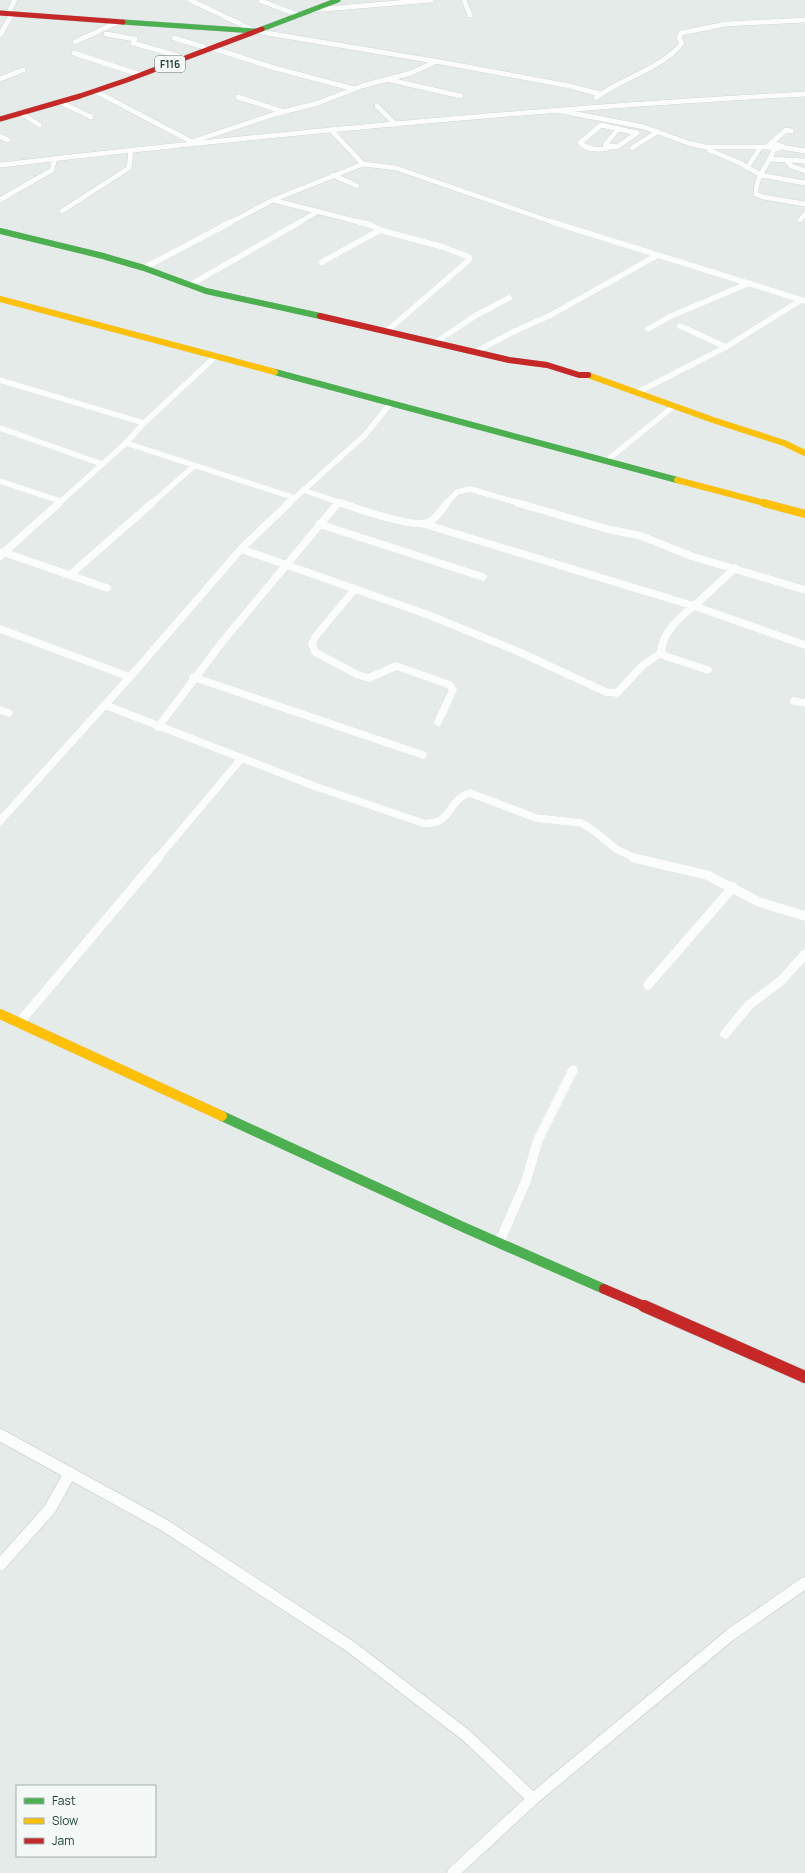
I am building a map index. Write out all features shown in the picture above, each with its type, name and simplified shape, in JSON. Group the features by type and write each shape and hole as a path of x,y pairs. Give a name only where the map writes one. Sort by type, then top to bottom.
{"street":[{"path":"0,35 6,14 16,0"},
{"path":"190,0 255,31"},
{"name":"F116","path":"0,119 60,102 141,75 338,0"},
{"path":"313,10 431,0"},
{"path":"464,0 470,10 470,15"},
{"path":"261,1 298,15"},
{"path":"6,14 255,31 537,79 600,94"},
{"path":"587,106 600,94 657,64 673,53 682,44 679,36 687,31 714,25 805,20"},
{"path":"75,42 120,21"},
{"path":"106,34 135,39 134,43 185,58"},
{"path":"174,38 271,67 354,89"},
{"path":"74,53 141,75"},
{"path":"194,143 284,112 318,103 354,89 421,70 437,61"},
{"path":"0,79 23,70"},
{"path":"389,80 461,96"},
{"path":"95,91 137,114 167,126 194,143"},
{"path":"0,165 194,143 587,106 805,94"},
{"path":"238,97 284,112"},
{"path":"60,102 91,117"},
{"path":"376,106 395,124"},
{"path":"555,109 644,127 705,147 760,148 780,145 805,151"},
{"path":"21,113 39,125"},
{"path":"601,126 637,133 617,147 605,149 580,145 580,143 595,130 601,126"},
{"path":"611,147 605,145 613,133 618,129"},
{"path":"331,130 363,164"},
{"path":"595,130 647,137"},
{"path":"780,145 789,130 771,146 771,159 756,184 755,189 759,195 805,204"},
{"path":"632,148 657,132"},
{"path":"0,136 8,140"},
{"path":"705,147 712,152 762,175 805,183"},
{"path":"747,168 760,148"},
{"path":"62,211 111,178 126,170 130,165 131,151"},
{"path":"0,200 52,170 55,158"},
{"path":"771,159 805,161"},
{"path":"787,161 791,166 805,171"},
{"path":"144,268 273,200 363,164 396,168 581,232 803,301"},
{"path":"333,175 357,186"},
{"path":"273,200 371,225 380,230 443,247 470,257 469,260 387,331"},
{"path":"190,285 232,258 272,239 317,212"},
{"path":"800,220 805,214"},
{"path":"322,262 380,230"},
{"path":"0,231 103,256 144,268 190,285 259,304 387,331 509,360 547,365 579,375 590,375 674,406 784,443 805,453"},
{"path":"475,352 558,311 656,256"},
{"path":"648,329 672,316 747,284"},
{"path":"436,342 475,316 509,298"},
{"path":"0,299 805,514"},
{"path":"638,392 726,347 803,301"},
{"path":"680,326 726,347"},
{"path":"107,588 2,554 9,546 126,443 144,423 216,356"},
{"path":"0,380 144,423"},
{"path":"0,821 130,677 241,549 303,490 365,435 392,403"},
{"path":"606,461 674,406"},
{"path":"0,428 102,464"},
{"path":"126,443 295,498"},
{"path":"70,575 194,466"},
{"path":"0,481 60,501"},
{"path":"424,524 430,521 458,491 470,489 607,529 641,536 691,556 736,568 805,590"},
{"path":"303,490 338,503 410,522 424,524 694,606 805,645"},
{"path":"158,726 193,677 235,623 338,503"},
{"path":"320,524 483,577"},
{"path":"0,543 9,546"},
{"path":"241,549 355,589 534,658 606,692 617,693 635,672 654,656 661,653"},
{"path":"661,653 667,630 672,624 736,568"},
{"path":"355,589 315,637 312,644 315,652 369,678 396,666 450,685 453,690 438,722"},
{"path":"0,629 130,677"},
{"path":"661,653 665,656 708,670"},
{"path":"193,677 423,755"},
{"path":"794,701 805,702"},
{"path":"105,705 373,807 423,823 434,824 441,821 463,795 470,794 534,818 549,821 579,822 593,828 611,847 623,853 640,860 709,876 732,887 745,896 805,916"},
{"path":"0,710 9,713"},
{"path":"19,1023 241,758"},
{"path":"648,985 692,936 732,887"},
{"path":"725,1034 749,1005 782,980 805,954"},
{"path":"0,1014 499,1243 805,1377"},
{"path":"499,1243 526,1181 538,1140 573,1070"},
{"path":"0,1435 24,1446 164,1525 351,1647 466,1736 533,1799"},
{"path":"0,1565 50,1509 70,1473"},
{"path":"453,1873 533,1799 730,1635 805,1582"}],"traffic: fast":[{"path":"262,29 338,0"},
{"path":"123,22 255,31"},
{"path":"0,231 103,256 144,268 206,291 320,316"},
{"path":"275,372 677,480"},
{"path":"222,1116 463,1227 604,1289"}],"traffic: slow":[{"path":"0,299 275,372"},
{"path":"588,375 713,420 784,443 805,453"},
{"path":"677,480 805,514"},
{"path":"0,1014 222,1116"}],"traffic: jam":[{"path":"0,13 123,22"},
{"path":"0,119 80,96 127,80 262,29"},
{"path":"320,316 509,360 547,365 579,375 588,375"},
{"path":"604,1289 805,1377"}]}
